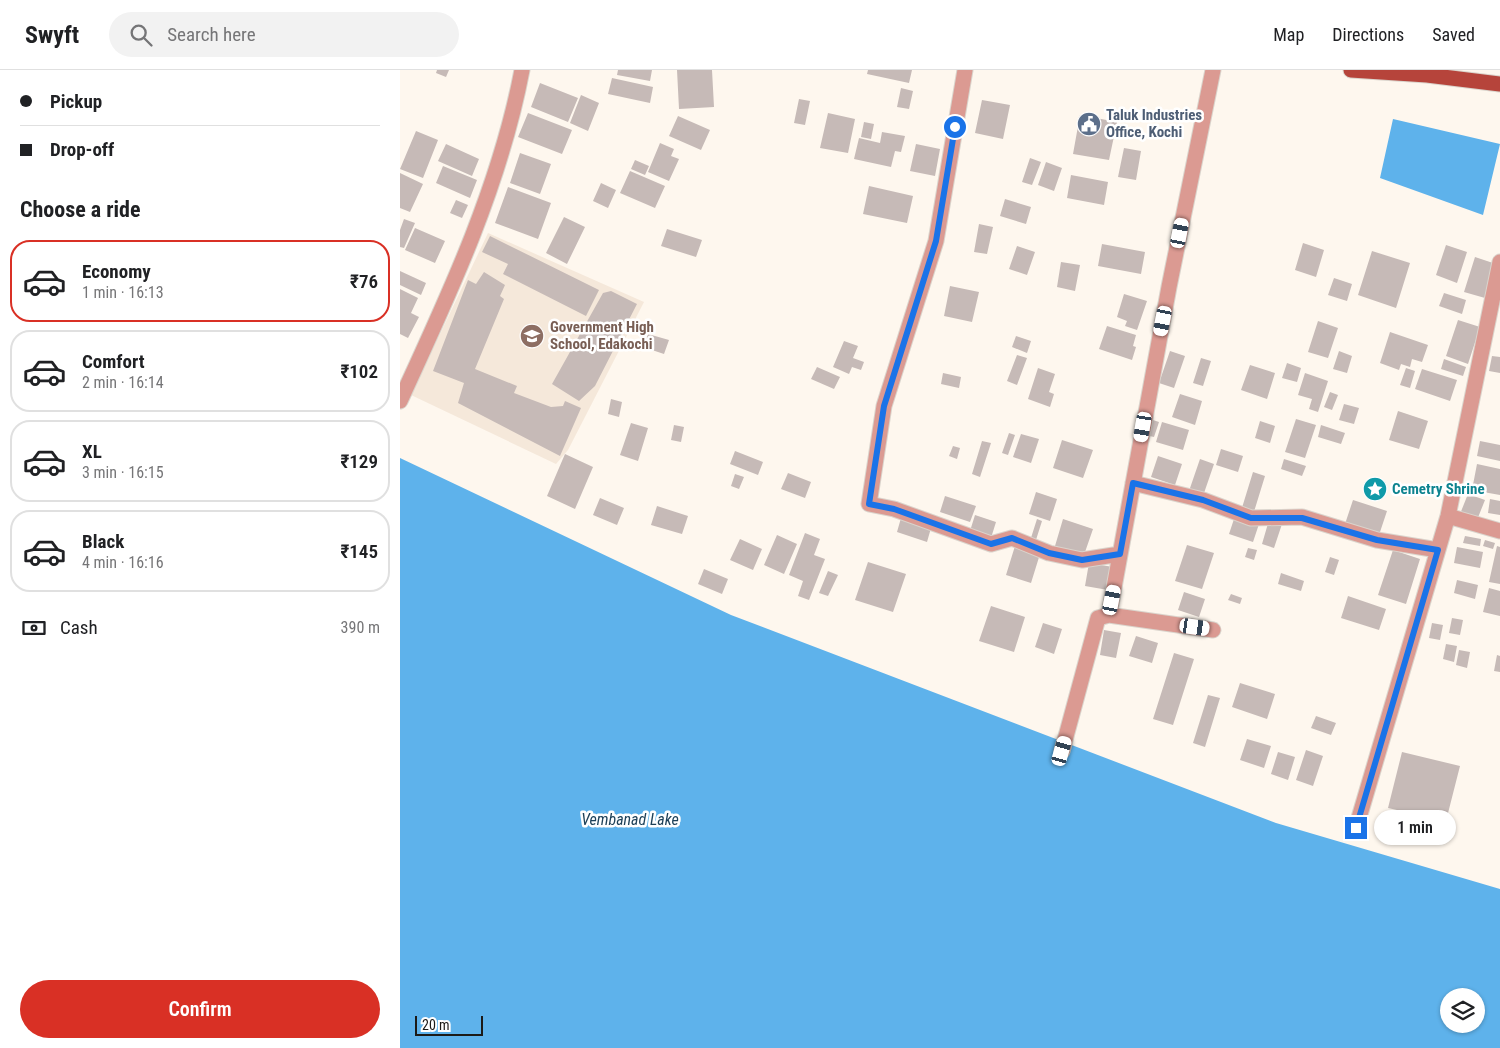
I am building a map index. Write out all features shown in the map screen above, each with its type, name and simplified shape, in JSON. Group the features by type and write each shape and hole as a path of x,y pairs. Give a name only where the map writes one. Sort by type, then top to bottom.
{"main road":[{"path":"1351,70 1427,75 1500,84"}],"street":[{"path":"400,401 479,222 503,148 522,70"},
{"path":"965,70 936,241 884,406 869,504 894,509 991,544 1012,538 1049,553 1082,560 1120,554"},
{"path":"1109,615 1169,287 1213,70"},
{"path":"1356,828 1448,516 1500,262"},
{"path":"1133,483 1203,500 1251,518 1302,518 1377,540 1438,550"},
{"path":"1448,516 1500,530"},
{"path":"1062,751 1098,618 1109,615 1213,630"}],"shaded area":[{"name":"Government High School, Edakochi","path":"488,233 644,302 568,450 556,464 411,395"}],"water":[{"path":"1393,119 1500,144 1483,215 1380,178"},
{"name":"Vembanad Lake","path":"400,458 731,615 1276,823 1500,889 1500,1048 400,1048"}],"building":[{"path":"437,70 449,70 446,77 436,73"},
{"path":"618,70 652,70 650,81 617,75"},
{"path":"677,70 712,70 714,107 679,109"},
{"path":"868,70 912,70 909,83 867,74"},
{"path":"612,78 653,87 650,103 608,94"},
{"path":"540,83 578,98 568,122 531,107"},
{"path":"901,88 913,91 909,109 897,107"},
{"path":"581,95 599,103 588,131 570,123"},
{"path":"799,99 810,101 805,125 794,123"},
{"path":"982,100 1010,105 1003,139 975,133"},
{"path":"528,113 572,130 562,154 518,137"},
{"path":"828,113 855,119 848,153 820,148"},
{"path":"1080,115 1117,122 1109,160 1073,154"},
{"path":"678,116 710,130 701,150 669,136"},
{"path":"864,122 874,124 871,139 861,137"},
{"path":"416,131 438,140 423,178 400,169"},
{"path":"882,132 905,136 901,152 895,151 891,167 854,159 859,138 880,143"},
{"path":"660,143 674,149 671,156 679,159 669,181 648,172"},
{"path":"446,144 479,159 472,176 438,161"},
{"path":"916,144 940,149 935,176 910,171"},
{"path":"1124,148 1141,151 1136,180 1118,177"},
{"path":"520,153 551,164 540,194 510,183"},
{"path":"1030,158 1041,162 1032,185 1022,182"},
{"path":"635,160 649,166 645,175 631,169"},
{"path":"1046,162 1062,168 1054,191 1038,185"},
{"path":"443,166 477,180 470,198 436,183"},
{"path":"630,171 665,186 655,208 620,193"},
{"path":"400,173 423,184 410,212 400,208"},
{"path":"1071,175 1108,182 1104,205 1067,198"},
{"path":"601,183 616,190 608,208 593,201"},
{"path":"869,186 913,196 907,223 863,214"},
{"path":"508,187 551,203 538,239 495,223"},
{"path":"1005,199 1031,207 1026,224 1000,216"},
{"path":"456,200 468,205 462,218 450,213"},
{"path":"564,217 585,227 567,264 546,253"},
{"path":"404,219 415,223 404,248 400,247 400,230"},
{"path":"979,224 993,227 987,254 974,252"},
{"path":"415,228 445,241 435,263 405,250"},
{"path":"667,229 702,240 696,257 661,246"},
{"path":"490,236 599,290 586,316 503,274 508,264 482,252"},
{"path":"1303,243 1324,250 1316,277 1295,270"},
{"path":"1102,244 1145,252 1141,274 1098,266"},
{"path":"1446,245 1467,252 1457,283 1436,275"},
{"path":"1017,246 1035,252 1027,275 1009,269"},
{"path":"1372,251 1410,263 1396,308 1358,295"},
{"path":"1475,257 1496,264 1485,298 1464,292"},
{"path":"1061,262 1080,265 1075,291 1057,287"},
{"path":"400,271 426,283 421,295 400,285"},
{"path":"484,272 505,285 500,296 504,299 475,369 517,386 514,393 551,407 563,406 565,401 581,408 560,456 458,403 464,383 433,371 468,280 476,284"},
{"path":"1334,278 1352,284 1347,301 1328,295"},
{"path":"950,286 979,292 972,322 944,316"},
{"path":"400,289 418,298 411,313 419,317 408,338 400,334"},
{"path":"611,291 637,304 595,386 579,401 552,384 603,293"},
{"path":"1444,293 1466,300 1462,314 1439,306"},
{"path":"1124,294 1147,301 1137,330 1125,326 1127,321 1117,317"},
{"path":"1458,320 1480,327 1468,364 1446,356"},
{"path":"1318,321 1338,328 1328,358 1308,352"},
{"path":"1107,326 1136,335 1133,346 1136,347 1132,360 1099,349"},
{"path":"1390,332 1428,345 1422,362 1412,359 1410,367 1401,364 1399,370 1380,363"},
{"path":"648,334 669,340 664,354 643,347"},
{"path":"1016,336 1031,341 1027,353 1012,347"},
{"path":"844,341 858,346 853,358 864,362 861,370 852,367 849,374 833,367"},
{"path":"1170,351 1185,356 1174,388 1159,383"},
{"path":"1339,351 1352,356 1347,373 1333,369"},
{"path":"1017,355 1027,358 1017,385 1007,381"},
{"path":"1492,356 1500,357 1500,373 1489,371"},
{"path":"1201,358 1211,361 1203,386 1193,383"},
{"path":"1444,359 1466,367 1463,376 1441,369"},
{"path":"1287,363 1301,368 1297,382 1282,378"},
{"path":"1250,365 1275,373 1267,399 1241,390"},
{"path":"817,367 840,377 834,389 811,379"},
{"path":"1038,368 1055,374 1049,392 1054,394 1050,407 1028,399"},
{"path":"1406,368 1415,371 1410,388 1400,385"},
{"path":"1422,369 1457,380 1450,401 1415,389"},
{"path":"943,373 961,377 959,388 941,384"},
{"path":"1305,373 1328,381 1318,412 1309,409 1312,399 1298,395"},
{"path":"1330,392 1338,395 1332,410 1324,407"},
{"path":"1180,394 1202,401 1195,425 1172,417"},
{"path":"611,399 622,402 619,417 608,414"},
{"path":"1344,404 1359,408 1354,424 1339,420"},
{"path":"1398,411 1428,421 1419,449 1389,440"},
{"path":"1150,419 1159,422 1154,437 1145,435"},
{"path":"1296,419 1316,425 1305,458 1285,452"},
{"path":"1260,421 1275,426 1270,443 1255,438"},
{"path":"1162,422 1189,430 1183,450 1156,442"},
{"path":"631,423 648,428 638,461 620,455"},
{"path":"674,425 684,427 681,442 671,440"},
{"path":"1321,425 1345,433 1341,444 1318,437"},
{"path":"1009,433 1015,435 1008,455 1002,453"},
{"path":"1021,434 1039,439 1031,463 1013,457"},
{"path":"1062,440 1093,450 1083,478 1053,468"},
{"path":"982,441 991,443 980,477 972,474"},
{"path":"1480,441 1500,445 1500,461 1477,456"},
{"path":"953,446 960,448 957,459 949,456"},
{"path":"1221,449 1243,456 1238,472 1216,465"},
{"path":"735,451 763,462 758,475 730,464"},
{"path":"565,454 593,467 575,509 547,496"},
{"path":"1158,456 1182,464 1175,485 1151,477"},
{"path":"1200,459 1214,464 1203,496 1189,491"},
{"path":"1284,459 1306,466 1302,476 1281,469"},
{"path":"1477,464 1500,469 1500,495 1472,490"},
{"path":"1253,472 1265,476 1253,515 1241,511"},
{"path":"788,473 811,482 805,498 781,489"},
{"path":"735,474 744,477 739,489 731,486"},
{"path":"1036,492 1057,499 1050,521 1029,514"},
{"path":"1468,494 1485,500 1477,520 1460,514"},
{"path":"945,496 976,506 970,522 940,512"},
{"path":"600,498 624,508 617,525 593,515"},
{"path":"1490,499 1500,501 1500,515 1488,513"},
{"path":"1353,500 1387,511 1379,535 1345,524"},
{"path":"657,506 688,516 682,534 651,525"},
{"path":"975,515 996,522 991,538 970,531"},
{"path":"1235,516 1259,524 1253,542 1229,534"},
{"path":"901,518 931,528 927,542 897,532"},
{"path":"1037,519 1042,521 1035,543 1030,541"},
{"path":"1063,519 1093,529 1084,555 1055,546"},
{"path":"1269,520 1282,524 1274,548 1262,544"},
{"path":"805,533 820,539 814,555 825,559 809,600 798,596 803,581 789,575"},
{"path":"777,535 797,544 784,574 764,565"},
{"path":"1465,536 1481,539 1480,546 1463,543"},
{"path":"740,539 762,549 753,570 730,560"},
{"path":"1485,540 1495,543 1493,549 1483,546"},
{"path":"1187,545 1214,553 1202,589 1175,581"},
{"path":"1015,546 1040,554 1031,583 1006,575"},
{"path":"1497,546 1500,547 1500,584 1489,582"},
{"path":"1457,547 1483,552 1480,568 1454,563"},
{"path":"1248,548 1257,550 1254,560 1245,557"},
{"path":"1393,550 1420,559 1406,604 1378,595"},
{"path":"1330,557 1339,560 1334,575 1325,572"},
{"path":"868,562 906,574 893,612 855,600"},
{"path":"1089,563 1113,567 1108,590 1085,586"},
{"path":"704,569 728,579 722,594 698,584"},
{"path":"828,571 838,575 828,596 819,593"},
{"path":"1281,573 1304,581 1301,591 1278,584"},
{"path":"1457,580 1478,585 1475,599 1454,593"},
{"path":"1489,588 1500,591 1500,616 1483,612"},
{"path":"1184,592 1205,599 1199,617 1178,610"},
{"path":"1231,594 1242,598 1240,604 1228,600"},
{"path":"1348,596 1386,609 1379,630 1341,618"},
{"path":"991,606 1025,617 1014,652 979,641"},
{"path":"1452,618 1463,620 1460,635 1449,633"},
{"path":"1043,623 1062,629 1054,654 1035,647"},
{"path":"1432,623 1443,625 1440,640 1429,638"},
{"path":"1104,630 1121,633 1116,658 1100,655"},
{"path":"1136,636 1158,643 1152,663 1129,656"},
{"path":"1446,644 1457,646 1454,662 1443,659"},
{"path":"1459,650 1470,652 1467,668 1456,665"},
{"path":"1174,653 1194,659 1173,725 1153,719"},
{"path":"1497,655 1500,656 1500,672 1494,671"},
{"path":"1240,683 1275,694 1267,719 1232,707"},
{"path":"1208,695 1220,698 1205,747 1193,743"},
{"path":"1316,716 1336,723 1331,735 1311,728"},
{"path":"1247,739 1271,746 1264,768 1240,760"},
{"path":"1306,750 1323,756 1313,786 1296,780"},
{"path":"1278,752 1295,757 1288,780 1271,774"},
{"path":"1402,752 1460,766 1446,821 1388,808"}],"place":[{"name":"Taluk Industries Office, Kochi","path":"1089,124"},
{"name":"Government High School, Edakochi","path":"532,336"},
{"name":"Cemetry Shrine","path":"1375,489"}],"route":[{"path":"955,127 936,241 884,406 869,504 894,509 991,544 1012,538 1049,553 1082,560 1120,554 1133,483 1203,500 1251,518 1302,518 1377,540 1438,550 1356,828"}]}
